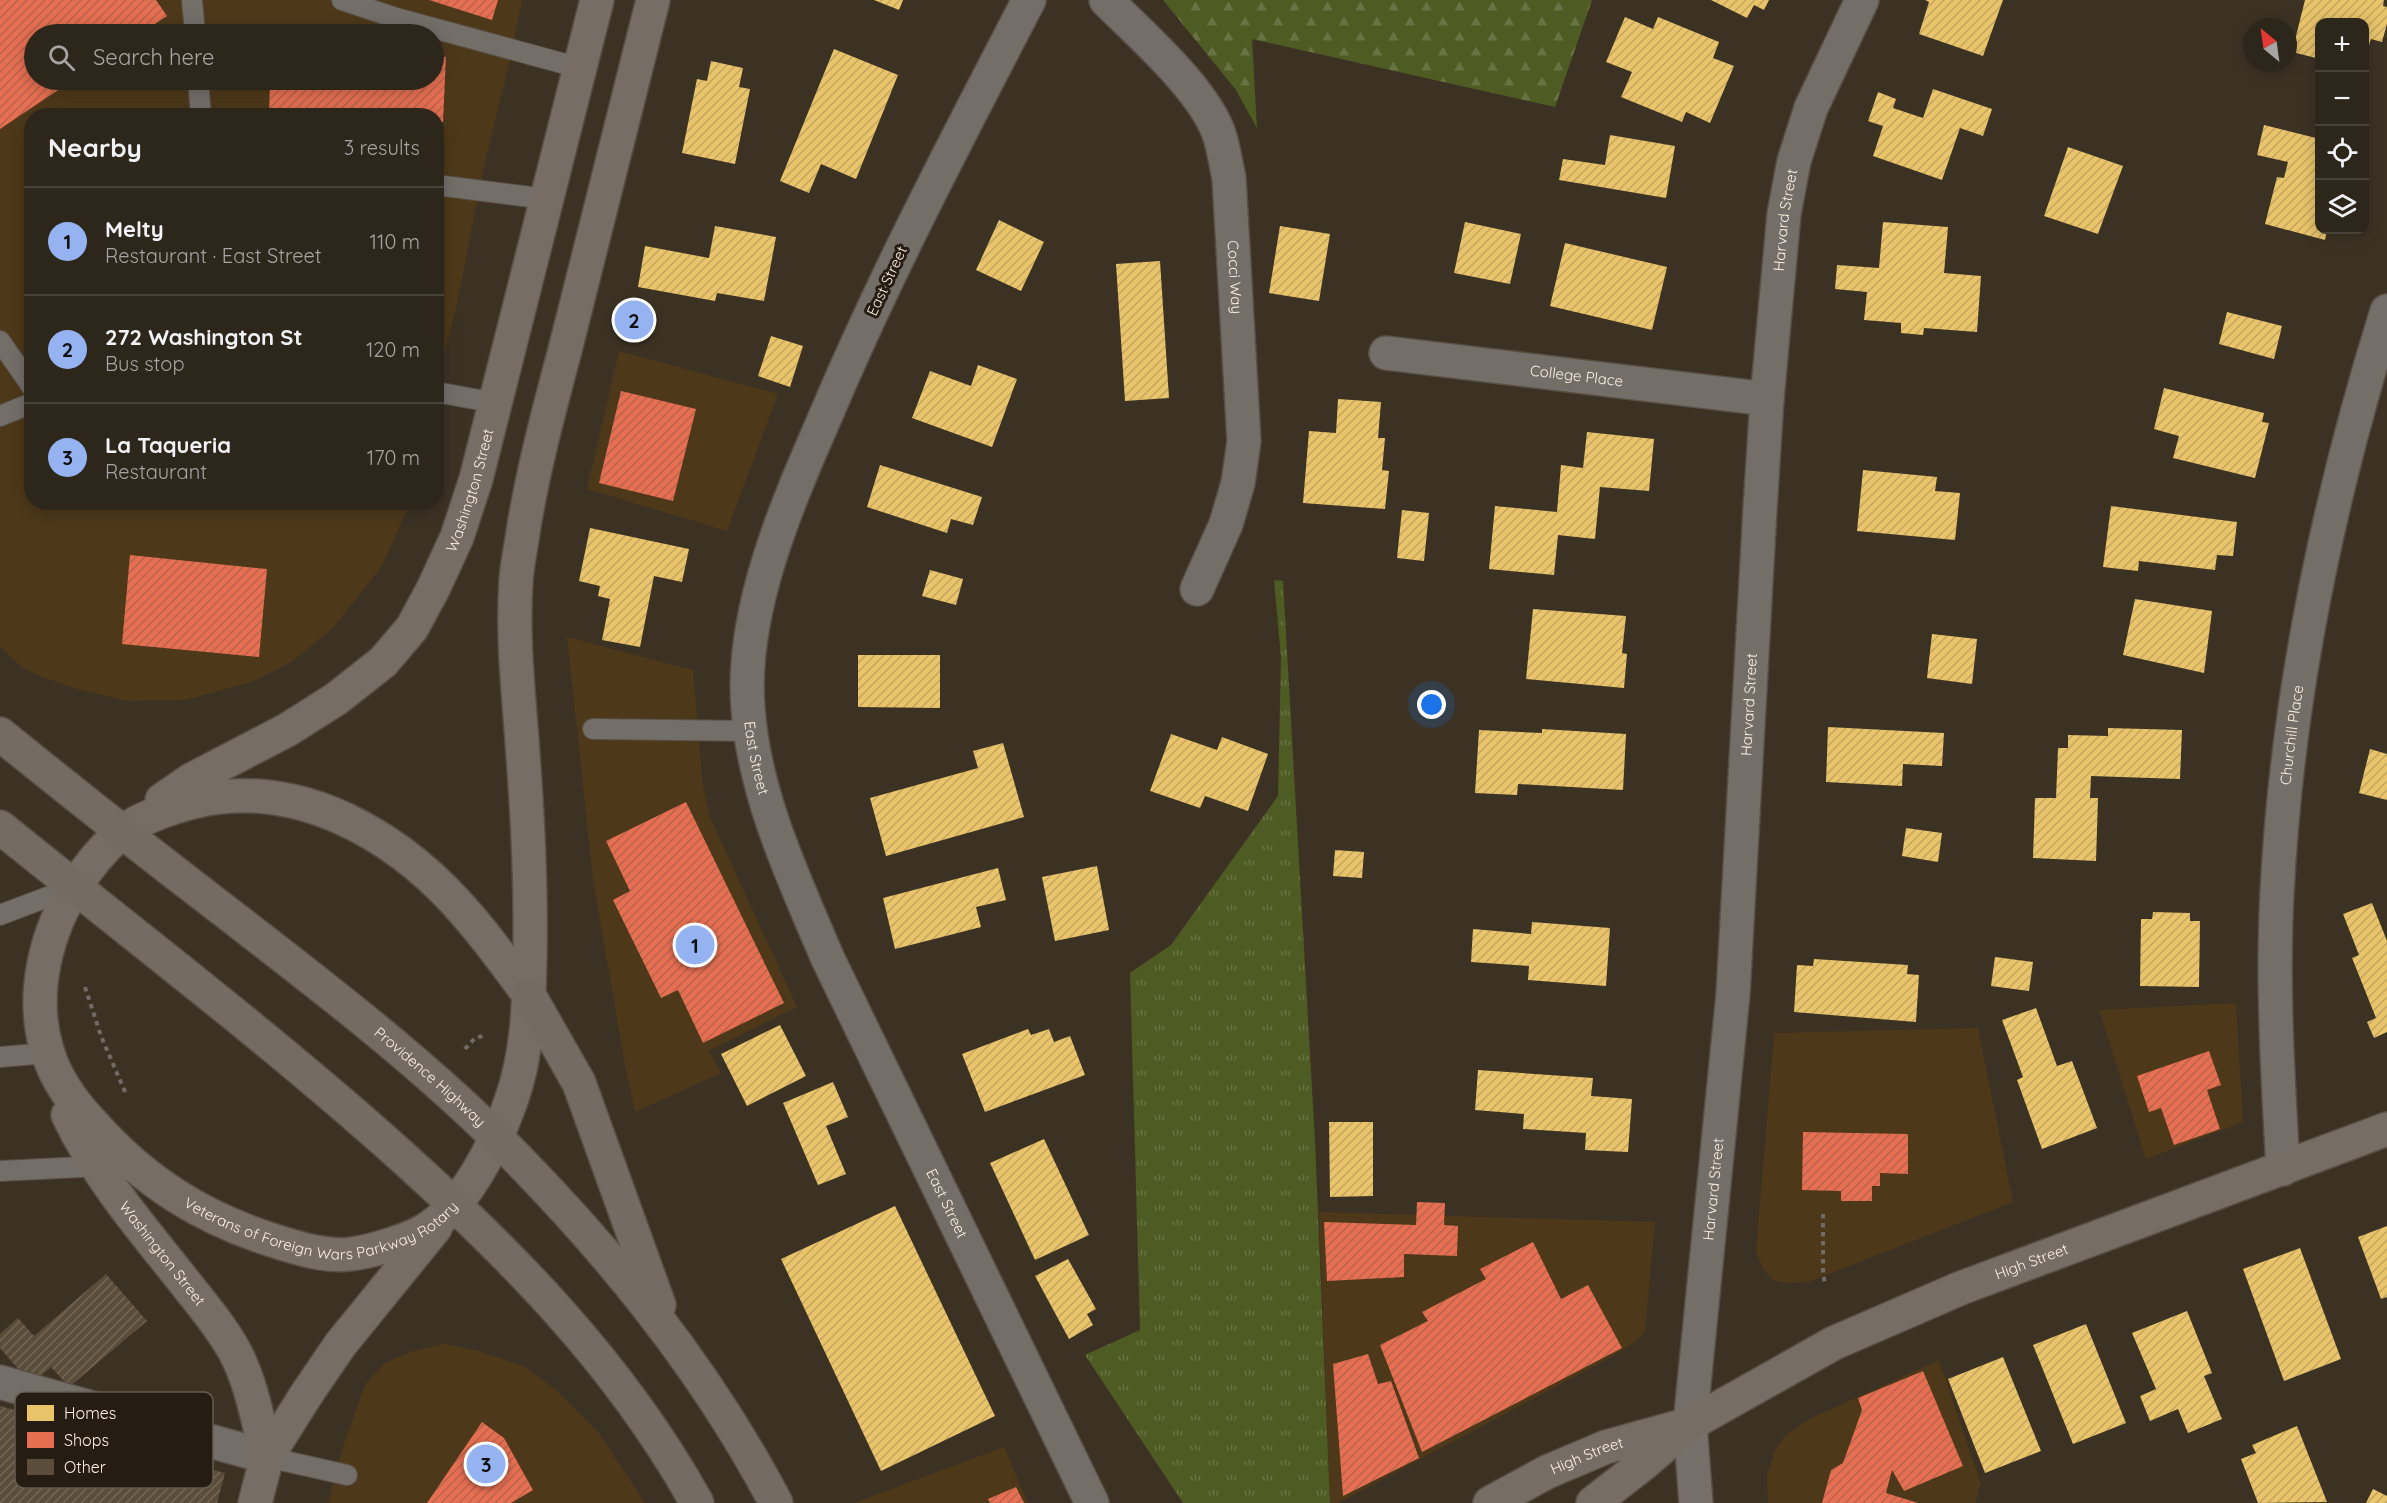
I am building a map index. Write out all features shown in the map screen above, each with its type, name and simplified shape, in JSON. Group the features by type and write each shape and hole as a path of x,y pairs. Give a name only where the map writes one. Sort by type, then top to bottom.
{"highway":[{"name":"Providence Highway","path":"0,734 364,1022 431,1078 497,1138 601,1248 669,1332 715,1398 776,1503"},
{"path":"0,827 297,1066 455,1203 563,1314 617,1379 697,1503"},
{"path":"529,994 579,1083 669,1332"}],"main road":[{"name":"Washington Street","path":"123,831 190,780 297,723 336,699 383,662 412,628 457,537 476,479 597,0"},
{"path":"529,994 531,905 523,753 515,664 516,578 535,471 653,0"},
{"name":"Veterans of Foreign Wars Parkway Rotary","path":"240,795 286,799 316,807 364,829 402,853 465,912 529,994 522,1064 513,1096 497,1138 455,1203 429,1229 401,1241 351,1254 321,1252 270,1240 207,1215 152,1181 131,1164 79,1110 63,1086 47,1053 40,1004 45,961 60,912 74,887 88,869 123,831 164,812 203,799 240,795"},
{"name":"Washington Street","path":"47,1053 64,1108 96,1166 129,1213 215,1321 236,1354 252,1400 267,1457"},
{"name":"High Street","path":"1593,1503 1690,1424 1834,1343 1972,1284 2387,1129"},
{"name":"Washington Street","path":"255,1503 267,1457 340,1345 455,1203"},
{"path":"1690,1424 1696,1503"},
{"name":"High Street","path":"1490,1503 1547,1472 1606,1447 1690,1424"}],"street":[{"name":"East Street","path":"1029,0 926,198 848,364 804,466 758,598 747,653 747,707 755,758 772,818 796,885 828,959 1092,1503"},
{"name":"Cocci Way","path":"1106,0 1164,57 1199,98 1220,136 1229,178 1244,441 1238,483 1226,524 1197,589"},
{"name":"Harvard Street","path":"1690,1424 1733,994 1767,399 1784,214 1794,161 1811,108 1862,0"},
{"name":"Churchill Place","path":"2283,1169 2275,981 2277,894 2283,801 2308,628 2325,539 2349,438 2387,311"},
{"name":"College Place","path":"1386,353 1767,399"},
{"path":"0,1382 36,1392"},
{"path":"213,1442 267,1457"}],"lane":[{"path":"192,0 194,24"},
{"path":"342,0 418,24"},
{"path":"444,31 580,68"},
{"path":"199,90 200,108"},
{"path":"444,187 547,199"},
{"path":"0,341 24,369"},
{"path":"444,393 496,403"},
{"path":"0,416 24,406"},
{"path":"593,729 751,731"},
{"path":"0,915 74,887"},
{"path":"0,1057 47,1053"},
{"path":"0,1171 131,1164"},
{"path":"267,1457 347,1475"}],"path":[{"path":"84,985 101,1036 131,1102"},
{"path":"465,1049 475,1038 490,1033"},
{"path":"1823,1214 1825,1284"}],"shaded area":[{"path":"0,0 522,0 482,175 456,309 444,353 444,108 24,108 24,510 407,510 382,566 334,627 293,661 251,682 186,700 127,701 77,689 23,668 0,647"},
{"path":"619,351 778,394 727,531 587,489"},
{"path":"567,637 693,670 703,786 710,817 797,1007 708,1051 721,1073 635,1112 593,880"},
{"path":"2236,1003 2243,1122 2146,1159 2099,1010"},
{"path":"1978,1028 2013,1202 1808,1282 1787,1283 1773,1280 1763,1269 1756,1251 1774,1033"},
{"path":"1319,1212 1655,1222 1645,1332 1638,1340 1613,1356 1338,1503 1330,1503"},
{"path":"444,1344 479,1351 521,1365 555,1389 598,1432 645,1503 328,1503 344,1443 366,1383 385,1363 413,1351"},
{"path":"1939,1360 1981,1484 1975,1503 1768,1503 1767,1475 1776,1448 1787,1434 1812,1418"},
{"path":"1004,1447 1028,1503 854,1503"}],"green space":[{"path":"1163,0 1592,0 1555,107 1252,39 1257,128 1236,90"},
{"path":"1274,580 1283,581 1315,1141 1330,1503 1183,1503 1085,1355 1140,1330 1130,973 1171,945 1278,796 1281,657"}],"building: Homes":[{"path":"874,0 903,0 899,10"},
{"path":"1711,0 1769,0 1764,10 1754,5 1747,18"},
{"path":"1925,0 2003,0 1983,56 1919,34 1929,2"},
{"path":"2305,0 2384,0 2383,6 2387,7 2387,24 2382,42 2371,39 2369,45 2369,18 2315,18 2315,58 2297,53 2297,32"},
{"path":"1625,17 1653,29 1658,17 1719,42 1713,58 1734,66 1710,123 1686,112 1682,122 1621,97 1632,72 1606,62"},
{"path":"834,49 898,75 856,179 821,164 809,193 780,181"},
{"path":"711,61 743,68 739,87 750,89 735,164 682,153 697,79 707,81"},
{"path":"1933,89 1992,109 1983,136 1960,128 1942,180 1873,156 1883,126 1868,121 1878,92 1896,99 1893,108 1923,118"},
{"path":"2264,125 2315,138 2315,234 2326,234 2325,240 2265,224 2277,177 2284,178 2288,162 2257,155"},
{"path":"1610,135 1675,146 1666,198 1559,180 1563,159 1605,165"},
{"path":"2068,147 2123,166 2098,234 2044,216"},
{"path":"999,220 1044,242 1021,291 976,270"},
{"path":"1465,222 1521,234 1510,284 1454,273"},
{"path":"1883,222 1948,227 1944,273 1981,276 1977,332 1924,328 1923,335 1901,333 1901,323 1864,320 1867,292 1835,289 1837,265 1879,268"},
{"path":"715,226 776,237 764,301 717,293 715,301 638,287 645,246 709,258"},
{"path":"1280,226 1330,234 1319,301 1269,293"},
{"path":"1565,243 1667,267 1652,330 1550,306"},
{"path":"1160,261 1169,398 1125,401 1116,264"},
{"path":"2227,312 2282,326 2274,359 2219,344"},
{"path":"771,336 803,346 790,387 758,376"},
{"path":"978,365 1017,379 992,447 912,418 930,371 971,386"},
{"path":"2164,388 2264,413 2262,422 2269,423 2255,478 2173,458 2179,436 2154,429"},
{"path":"1338,399 1381,402 1378,438 1385,438 1382,470 1389,471 1385,509 1303,503 1309,431 1336,433"},
{"path":"1587,432 1654,439 1649,491 1600,487 1595,539 1558,535 1554,575 1489,569 1495,506 1557,512 1561,465 1583,468"},
{"path":"880,465 982,497 973,525 951,519 947,533 867,507"},
{"path":"1863,470 1937,477 1935,491 1960,493 1955,540 1857,531"},
{"path":"2111,506 2237,522 2233,556 2217,555 2215,570 2139,561 2138,571 2103,567"},
{"path":"1402,510 1429,513 1424,561 1397,558"},
{"path":"590,528 689,549 682,582 654,576 640,647 602,640 610,599 598,596 600,586 579,581"},
{"path":"930,570 963,579 956,605 922,596"},
{"path":"2135,599 2212,611 2204,673 2123,655"},
{"path":"1533,609 1626,616 1622,653 1627,654 1624,688 1526,679"},
{"path":"1932,634 1977,639 1972,684 1927,678"},
{"path":"858,655 940,655 940,708 858,707"},
{"path":"1828,727 1944,733 1942,766 1903,764 1902,786 1826,782"},
{"path":"2108,728 2182,730 2180,779 2091,776 2090,798 2098,798 2096,861 2033,858 2035,798 2056,798 2058,748 2068,748 2068,735 2108,736"},
{"path":"1542,729 1626,734 1623,790 1518,784 1517,795 1475,793 1479,730 1542,733"},
{"path":"1171,734 1217,750 1222,737 1268,754 1248,811 1205,796 1200,808 1150,791"},
{"path":"1003,743 1024,817 886,856 870,798 978,768 973,751"},
{"path":"2370,749 2387,754 2387,800 2359,793"},
{"path":"1906,828 1942,833 1938,862 1902,856"},
{"path":"1335,850 1364,852 1362,878 1333,876"},
{"path":"1097,866 1109,930 1055,941 1042,877"},
{"path":"998,868 1006,900 976,907 981,927 895,949 883,898"},
{"path":"2372,903 2387,941 2387,1032 2374,1038 2367,1022 2376,1018 2352,958 2359,955 2343,914"},
{"path":"2153,912 2190,913 2190,921 2200,921 2199,987 2140,986 2141,919 2152,919"},
{"path":"1532,922 1610,928 1606,986 1528,980 1529,966 1471,962 1473,929 1531,934"},
{"path":"1995,957 2033,962 2029,991 1991,986"},
{"path":"1814,959 1908,965 1907,974 1919,975 1916,1022 1794,1012 1797,965 1813,966"},
{"path":"2036,1008 2057,1066 2072,1061 2097,1128 2042,1149 2017,1080 2023,1077 2002,1020"},
{"path":"780,1025 806,1076 747,1106 721,1054"},
{"path":"1028,1029 1031,1035 1049,1029 1054,1042 1070,1036 1085,1075 985,1112 962,1054"},
{"path":"1478,1070 1593,1078 1591,1096 1632,1099 1628,1152 1585,1150 1586,1133 1523,1129 1524,1114 1475,1110"},
{"path":"833,1082 848,1117 826,1126 846,1174 818,1185 783,1103"},
{"path":"1329,1122 1373,1122 1373,1196 1330,1197"},
{"path":"1044,1139 1089,1235 1035,1260 990,1163"},
{"path":"895,1206 995,1416 881,1471 781,1259"},
{"path":"2387,1226 2387,1297 2381,1299 2358,1237"},
{"path":"2300,1248 2341,1359 2284,1381 2243,1269"},
{"path":"1068,1259 1096,1309 1087,1314 1093,1325 1069,1339 1035,1276"},
{"path":"2187,1311 2212,1373 2204,1376 2222,1419 2188,1433 2178,1409 2150,1421 2140,1396 2156,1389 2132,1333"},
{"path":"2086,1324 2126,1423 2073,1444 2033,1345"},
{"path":"2003,1357 2041,1451 1985,1473 1948,1379"},
{"path":"2297,1426 2327,1502 2258,1503 2241,1459 2256,1453 2252,1445"},
{"path":"2373,1489 2387,1496 2387,1503 2366,1503"}],"building: Shops":[{"path":"0,0 156,0 167,16 155,24 24,24 24,90 58,90 31,108 24,108 24,113 0,129"},
{"path":"429,0 498,0 492,20"},
{"path":"444,57 446,57 444,108 269,108 270,90 444,90"},
{"path":"621,391 696,409 673,501 599,483"},
{"path":"130,555 267,569 259,657 122,644"},
{"path":"686,802 784,1003 703,1043 678,990 661,998 613,900 630,891 606,841"},
{"path":"2209,1051 2221,1085 2207,1090 2220,1129 2174,1145 2161,1108 2149,1112 2137,1076"},
{"path":"1803,1132 1908,1134 1908,1174 1880,1173 1880,1186 1872,1186 1872,1201 1841,1201 1841,1191 1802,1190"},
{"path":"1417,1202 1445,1203 1444,1225 1458,1226 1457,1256 1404,1254 1404,1277 1327,1281 1324,1222 1416,1225"},
{"path":"1533,1242 1561,1299 1588,1285 1622,1348 1422,1452 1380,1345 1428,1321 1422,1312 1486,1279 1480,1269"},
{"path":"1368,1354 1378,1384 1391,1381 1419,1458 1343,1496 1333,1364"},
{"path":"1923,1371 1963,1466 1904,1491 1892,1470 1886,1493 1918,1503 1822,1503 1831,1470 1843,1463 1862,1410 1858,1398"},
{"path":"482,1422 504,1438 533,1490 511,1503 427,1503"},
{"path":"1016,1487 1024,1503 990,1503 988,1499"}],"building: Other":[{"path":"106,1274 147,1321 69,1387 51,1367 31,1384 0,1348 0,1334 18,1318 34,1336"},
{"path":"0,1406 15,1410 15,1488 213,1488 213,1470 225,1473 217,1503 0,1503"}],"place":[{"name":"272 Washington St","path":"634,320"},
{"name":"Melty","path":"695,945"},
{"name":"La Taqueria","path":"486,1464"}]}
